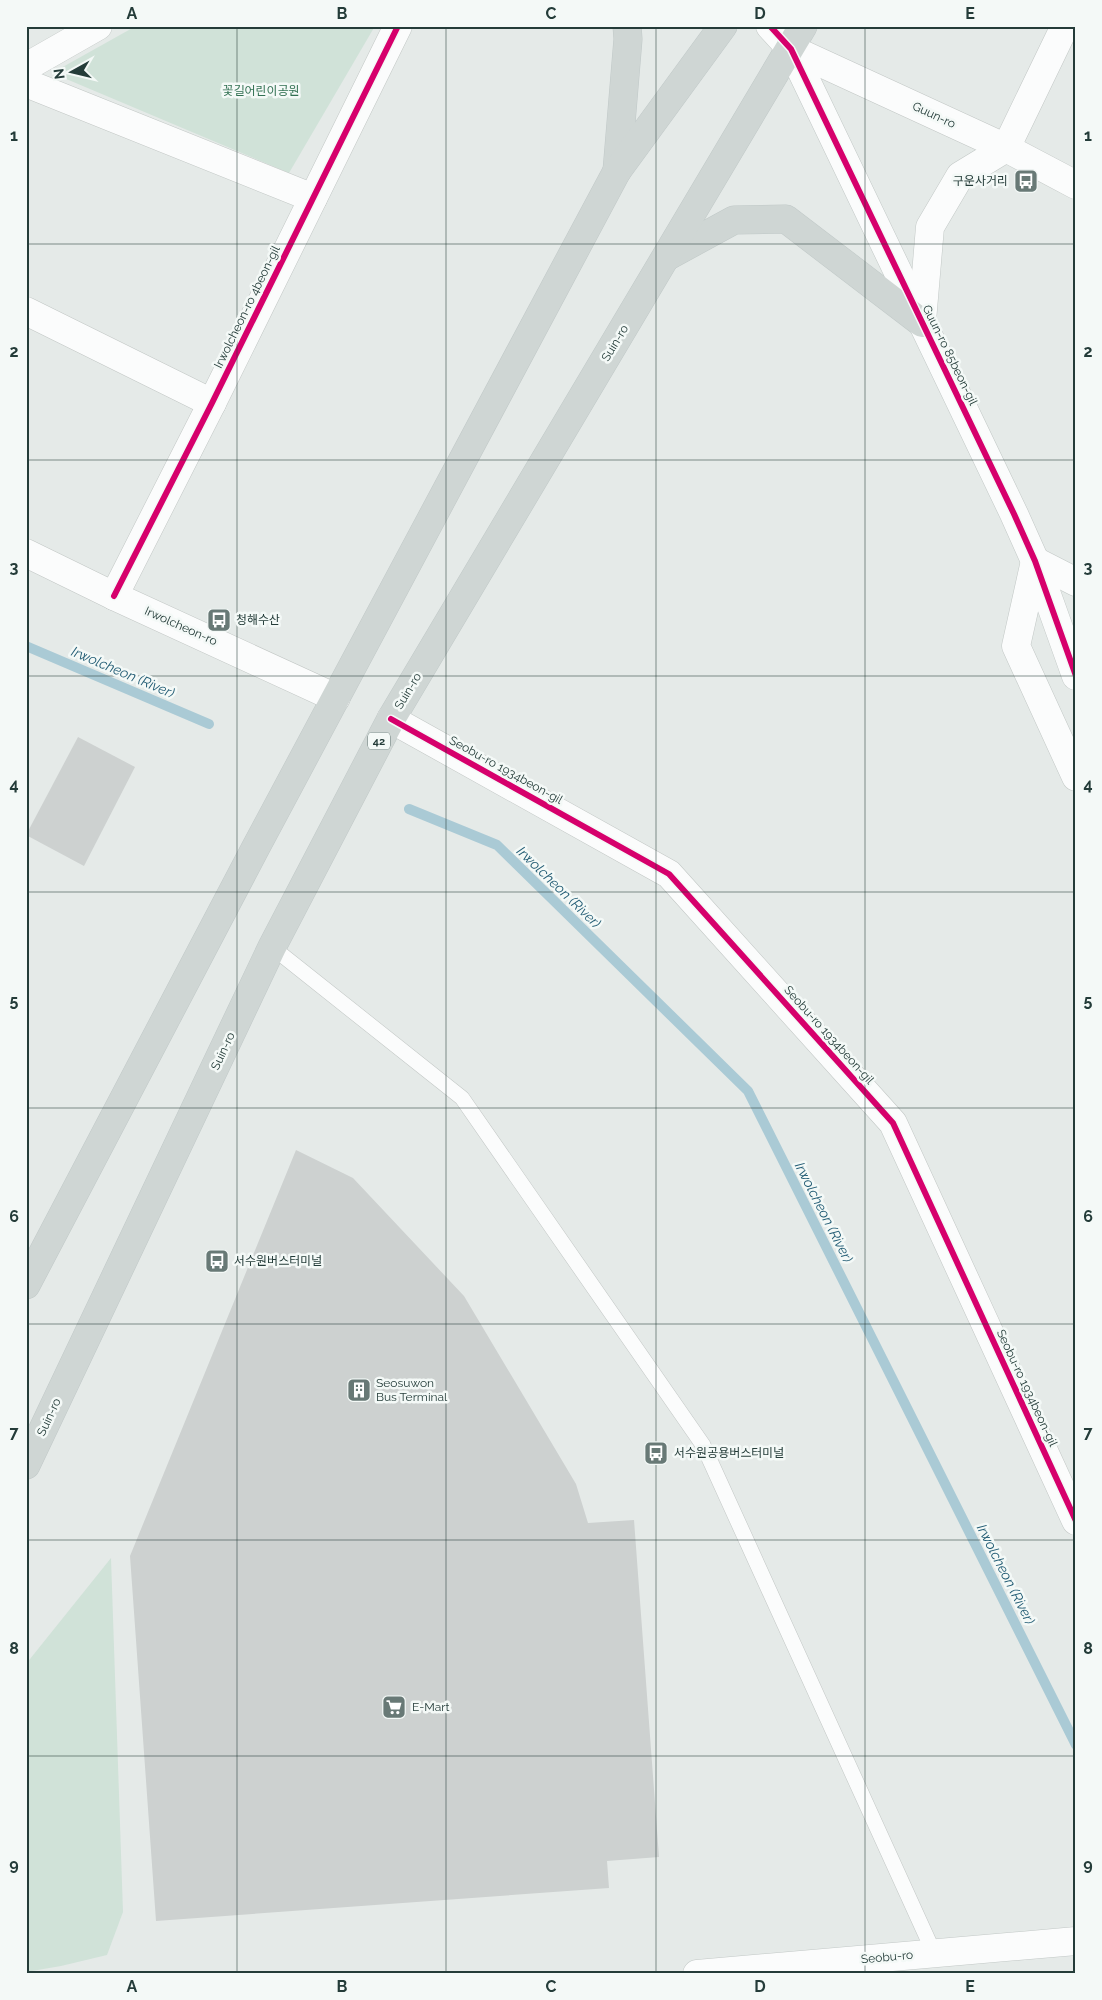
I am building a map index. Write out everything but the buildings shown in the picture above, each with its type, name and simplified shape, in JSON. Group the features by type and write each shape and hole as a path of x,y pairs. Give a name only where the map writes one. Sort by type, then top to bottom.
{"main road":[{"path":"617,171 628,39 627,26"},
{"path":"26,1285 617,171 723,26"},
{"name":"Suin-ro","path":"26,1465 272,946 391,719 797,38"},
{"path":"667,257 734,220 786,219 922,323"}],"street":[{"path":"26,67 98,26"},
{"name":"Irwolcheon-ro 4beon-gil","path":"114,596 212,403 398,26"},
{"path":"770,26 797,38"},
{"path":"922,323 930,226 960,176 1006,148 1065,26"},
{"name":"Guun-ro","path":"797,38 1076,185"},
{"name":"Guun-ro 85beon-gil","path":"797,38 922,323 1035,561 1076,676"},
{"path":"26,83 313,198"},
{"path":"26,311 212,403"},
{"name":"Irwolcheon-ro","path":"26,553 114,596 336,698"},
{"path":"1076,582 1035,561 1016,646 1076,777"},
{"name":"Guun-ro 85beon-gil","path":"1035,561 1076,626"},
{"name":"Seobu-ro 1934beon-gil","path":"391,719 669,874 894,1124 1076,1521"},
{"name":"Seobu-ro","path":"697,1974 1076,1941"}],"lane":[{"path":"272,946 462,1098 703,1445 934,1953"}],"green space":[{"name":"꽃길어린이공원","path":"136,26 375,26 289,173 52,73"},
{"path":"111,1558 123,1912 107,1955 26,1972 26,1664"}],"waterway":[{"name":"Irwolcheon (River)","path":"26,646 209,724"},
{"name":"Irwolcheon (River)","path":"409,809 497,845 748,1091 1076,1745"}],"cycle path":[{"path":"114,596 212,403 398,26"},
{"path":"770,26 791,49 1014,514 1035,561 1076,676"},
{"path":"391,719 669,874 893,1123 1076,1521"}],"place":[{"name":"구운사거리","path":"1026,181"},
{"name":"청해수산","path":"219,620"},
{"name":"서수원버스터미널","path":"217,1261"},
{"name":"Seosuwon Bus Terminal","path":"359,1390"},
{"name":"서수원공용버스터미널","path":"656,1453"},
{"name":"E-Mart","path":"394,1707"}]}
